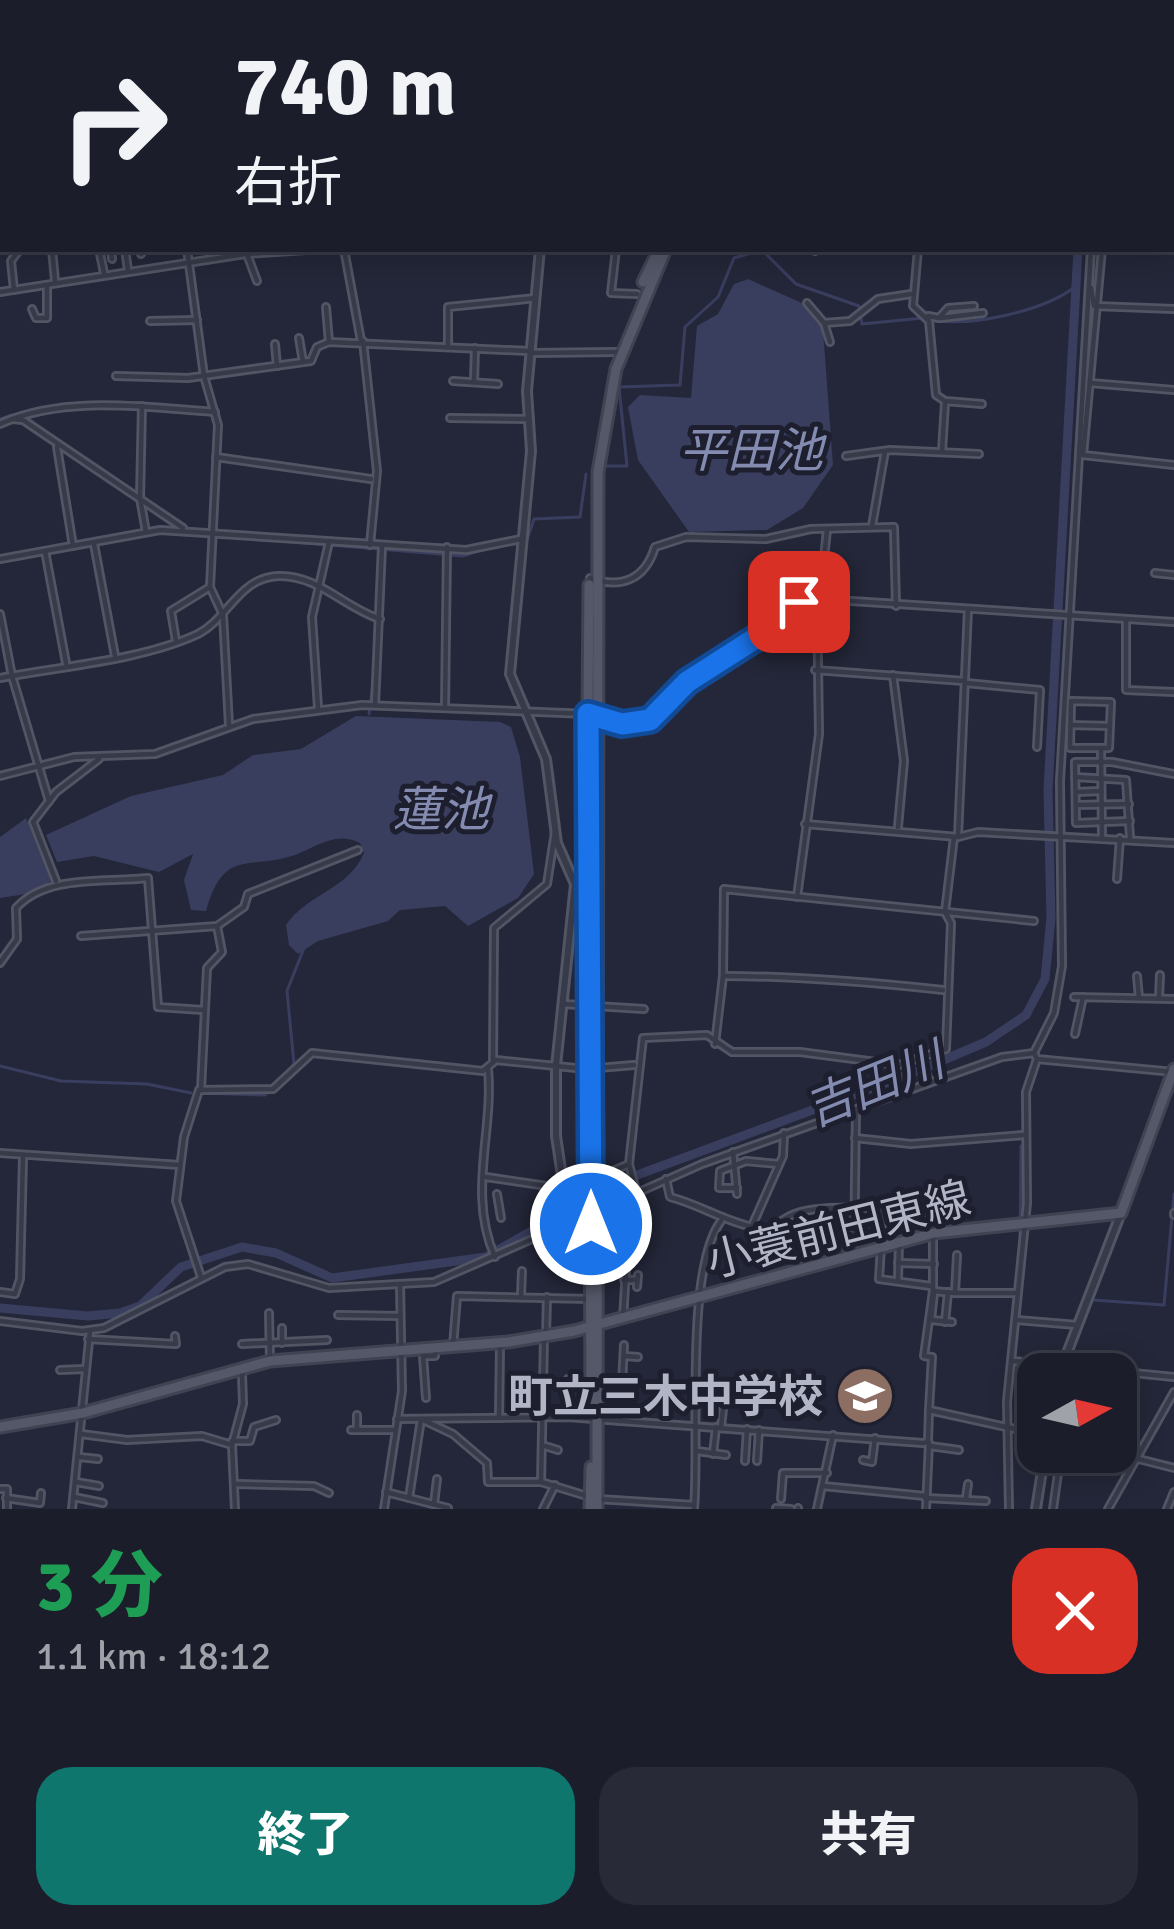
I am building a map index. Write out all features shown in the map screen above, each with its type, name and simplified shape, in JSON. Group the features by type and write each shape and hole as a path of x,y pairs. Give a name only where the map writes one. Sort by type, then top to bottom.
{"main road":[{"path":"594,1326 590,1299 594,1180 592,472 616,352 637,294 661,252"},
{"path":"591,714 592,579 598,472 608,405 627,335 662,252"},
{"path":"1121,1213 1174,1071"},
{"path":"590,1212 594,1503"},
{"name":"小蓑前田東線","path":"0,1427 82,1413 270,1361 500,1343 594,1326 934,1233 1025,1219 1121,1213"}],"street":[{"path":"14,290 17,252"},
{"path":"52,252 55,281"},
{"path":"100,252 104,274"},
{"path":"111,252 112,260"},
{"path":"125,252 128,270"},
{"path":"188,252 204,376 215,412 209,587 222,611 230,725"},
{"path":"0,292 128,270 190,265 241,252"},
{"path":"245,252 257,281"},
{"path":"345,252 374,425 370,545"},
{"path":"540,252 527,419 531,452 510,674 546,759 555,832 574,884 556,1066 558,1159 569,1191 590,1212"},
{"path":"616,252 610,293 637,294"},
{"path":"918,252 913,306 929,318 976,309"},
{"path":"1009,1509 1006,1427 1025,1219 1026,1092 1060,985 1061,764 1091,252"},
{"path":"1102,252 1083,455 1174,465"},
{"path":"0,258 14,256"},
{"path":"1089,276 1094,306"},
{"path":"32,309 36,318 47,318 47,285"},
{"path":"824,323 861,315 878,299 914,292"},
{"path":"448,344 448,307 536,298"},
{"path":"807,303 824,323 830,343"},
{"path":"1094,306 1174,309"},
{"path":"326,307 328,342"},
{"path":"929,318 936,394 945,401 982,404"},
{"path":"150,321 197,320"},
{"path":"299,338 303,362"},
{"path":"116,376 204,376 277,366 314,360 317,347 328,342 362,340 530,352 616,352"},
{"path":"275,344 277,366"},
{"path":"475,348 475,382"},
{"path":"453,381 498,384"},
{"path":"1090,382 1174,390"},
{"path":"942,451 945,401"},
{"path":"0,424 59,408 142,406 215,412"},
{"path":"142,406 140,499 146,533"},
{"path":"12,418 23,420 56,447 187,531"},
{"path":"450,418 527,419"},
{"path":"56,447 73,546"},
{"path":"872,527 884,451"},
{"path":"846,456 884,451 979,454"},
{"path":"216,457 374,480"},
{"path":"592,579 612,585 635,578 646,569 655,548 682,538 766,539 894,527 896,606"},
{"path":"796,897 819,734 815,670 827,530"},
{"path":"0,559 146,533 187,531 473,550 521,539"},
{"path":"93,542 116,656"},
{"path":"318,710 312,617 329,542"},
{"path":"372,705 382,547"},
{"path":"445,708 447,548"},
{"path":"45,551 67,665"},
{"path":"1155,573 1174,574"},
{"path":"0,678 116,656 205,631 262,578 293,577 379,618"},
{"path":"176,641 171,611 209,587"},
{"path":"0,776 74,757 155,754 230,725 372,705 591,714 622,724 650,720 687,682 787,618 801,600 1174,622"},
{"path":"636,1192 630,1168 643,1038 707,1035 732,1052 800,1052 899,1065 946,1049 945,990 968,609"},
{"path":"0,614 11,676 50,801"},
{"path":"1126,620 1126,690 1174,692"},
{"path":"815,670 1040,690 1037,747"},
{"path":"893,675 904,761 898,830"},
{"path":"1071,701 1111,702 1109,748 1070,748 1070,724 1071,701"},
{"path":"1070,724 1110,726"},
{"path":"1101,749 1102,839"},
{"path":"56,881 33,822 99,759"},
{"path":"1130,821 1076,823 1075,762 1174,774"},
{"path":"1076,777 1126,780 1130,838"},
{"path":"1076,792 1101,791"},
{"path":"1076,806 1129,805"},
{"path":"805,824 956,837 978,832 1174,843"},
{"path":"495,1257 484,1208 486,1177 479,1159 488,1069 493,1061 494,928 547,884 555,832"},
{"path":"1117,879 1120,838"},
{"path":"81,936 217,926 244,907 248,894 358,850"},
{"path":"0,963 17,939 16,908 56,881 86,885 148,878 158,1007 203,1010"},
{"path":"715,1044 724,976 724,890 1034,921"},
{"path":"202,1090 206,968 222,952 217,926"},
{"path":"724,976 791,974 828,983 945,990"},
{"path":"1159,998 1160,975"},
{"path":"1137,976 1139,998"},
{"path":"1074,997 1174,999"},
{"path":"1075,1034 1083,997"},
{"path":"562,1004 644,1009"},
{"path":"200,1275 176,1205 193,1096 202,1090 271,1089 312,1053 488,1069"},
{"path":"0,1321 90,1331 132,1318 200,1275 242,1264 318,1287 400,1285 448,1278 666,1179 1002,1057 1035,1056 1174,1071"},
{"path":"921,1059 929,1082"},
{"path":"493,1061 593,1068 637,1064"},
{"path":"854,1255 854,1114 861,1107"},
{"path":"752,1226 779,1164 784,1133"},
{"path":"855,1138 911,1144 1024,1135"},
{"path":"734,1152 738,1165 737,1191 719,1188 720,1171 738,1165 779,1164"},
{"path":"0,1153 180,1165"},
{"path":"0,1292 15,1294 20,1279 22,1157"},
{"path":"486,1177 569,1191 630,1168"},
{"path":"666,1179 670,1197 701,1206 721,1221 764,1229 795,1214 842,1208 884,1206 934,1213 932,1320 949,1322 957,1255"},
{"path":"497,1193 501,1218"},
{"path":"484,1208 499,1206"},
{"path":"884,1206 879,1279 951,1293 1017,1293"},
{"path":"839,1259 842,1208"},
{"path":"1066,1353 1121,1213"},
{"path":"421,1419 453,1434 487,1462 488,1482 541,1482 594,1503 694,1507 701,1298 710,1236 721,1221"},
{"path":"898,1281 899,1242"},
{"path":"898,1262 934,1264"},
{"path":"622,1319 626,1270"},
{"path":"521,1295 522,1271"},
{"path":"624,1280 637,1281"},
{"path":"384,1509 402,1349 400,1285"},
{"path":"926,1509 932,1357 924,1357 933,1289"},
{"path":"453,1346 454,1299 521,1295 590,1299"},
{"path":"491,1297 491,1306"},
{"path":"504,1297 505,1308"},
{"path":"541,1482 547,1297"},
{"path":"268,1313 273,1344 270,1361"},
{"path":"338,1315 400,1316"},
{"path":"1015,1320 1077,1325"},
{"path":"282,1328 282,1343"},
{"path":"72,1509 90,1331"},
{"path":"88,1340 160,1346 176,1344 175,1336"},
{"path":"242,1345 327,1340"},
{"path":"499,1418 500,1343"},
{"path":"620,1420 624,1345"},
{"path":"426,1398 423,1357 435,1356 434,1347"},
{"path":"624,1356 638,1357"},
{"path":"1010,1361 1017,1362"},
{"path":"235,1509 232,1443 243,1404 241,1367"},
{"path":"60,1370 85,1369"},
{"path":"1137,1375 1174,1377"},
{"path":"567,1417 568,1379"},
{"path":"713,1454 726,1382"},
{"path":"1108,1509 1174,1392"},
{"path":"929,1410 1017,1429"},
{"path":"357,1415 354,1430 396,1430"},
{"path":"397,1419 567,1417 875,1438 959,1450"},
{"path":"409,1498 421,1419"},
{"path":"81,1434 127,1440 202,1436 232,1443 250,1441 254,1427 276,1420"},
{"path":"745,1461 747,1429"},
{"path":"757,1461 760,1430"},
{"path":"817,1509 833,1435"},
{"path":"863,1460 872,1462 875,1438"},
{"path":"544,1446 558,1450"},
{"path":"698,1451 726,1455"},
{"path":"79,1457 98,1459"},
{"path":"1138,1459 1174,1468"},
{"path":"781,1499 783,1473 827,1473"},
{"path":"1036,1509 1042,1473"},
{"path":"1053,1509 1058,1473"},
{"path":"434,1504 437,1479"},
{"path":"76,1482 100,1486"},
{"path":"236,1484 314,1486 329,1492"},
{"path":"966,1498 968,1484"},
{"path":"543,1509 555,1485"},
{"path":"824,1486 986,1501"},
{"path":"0,1490 7,1489 7,1509"},
{"path":"6,1498 40,1503 41,1492"},
{"path":"386,1492 448,1508"},
{"path":"1168,1509 1174,1492"},
{"path":"74,1497 103,1503"},
{"path":"21,1500 21,1509"},
{"path":"776,1508 796,1509"}],"water":[{"name":"平田池","path":"748,279 804,304 823,330 833,465 803,508 767,530 689,532 638,460 628,407 640,395 691,398 697,326 718,314 734,284"},
{"name":"蓮池","path":"356,716 500,722 511,727 520,757 534,874 518,898 468,926 445,906 400,910 388,921 318,941 298,954 289,945 286,925 305,905 348,875 364,853 360,843 335,839 295,855 230,869 213,891 206,911 191,910 184,880 193,854 159,872 94,856 57,862 46,835 131,796 223,775 253,755 301,749"},
{"path":"26,818 51,881 32,893 0,898 0,837"}],"waterway":[{"path":"1149,0 1168,0"},
{"path":"604,466 627,466 619,387 680,385 685,327 718,297 734,258 755,252"},
{"path":"764,252 796,284 859,306 862,324 923,318"},
{"name":"吉田川","path":"0,1308 88,1316 120,1313 140,1306 181,1267 242,1247 276,1253 332,1278 486,1257 613,1184 915,1072 986,1042 1026,1015 1045,979 1051,918 1048,790 1078,252"},
{"path":"932,320 1007,315 1046,303 1076,286"},
{"path":"0,419 12,415"},
{"path":"24,416 55,439"},
{"path":"505,545 527,540 534,519 580,517 586,474"},
{"path":"127,488 189,529"},
{"path":"221,536 463,556 490,547"},
{"path":"369,714 374,676"},
{"path":"200,1093 265,1095 294,1064 287,991 304,948"},
{"path":"0,1066 61,1081 147,1084 191,1093"},
{"path":"1020,1246 1021,1146"},
{"path":"1093,1300 1164,1305 1174,1194"}],"place":[{"name":"町立三木中学校","path":"865,1396"}],"route":[{"path":"591,1224 588,714 622,724 650,720 687,682 790,616 799,602"}]}
